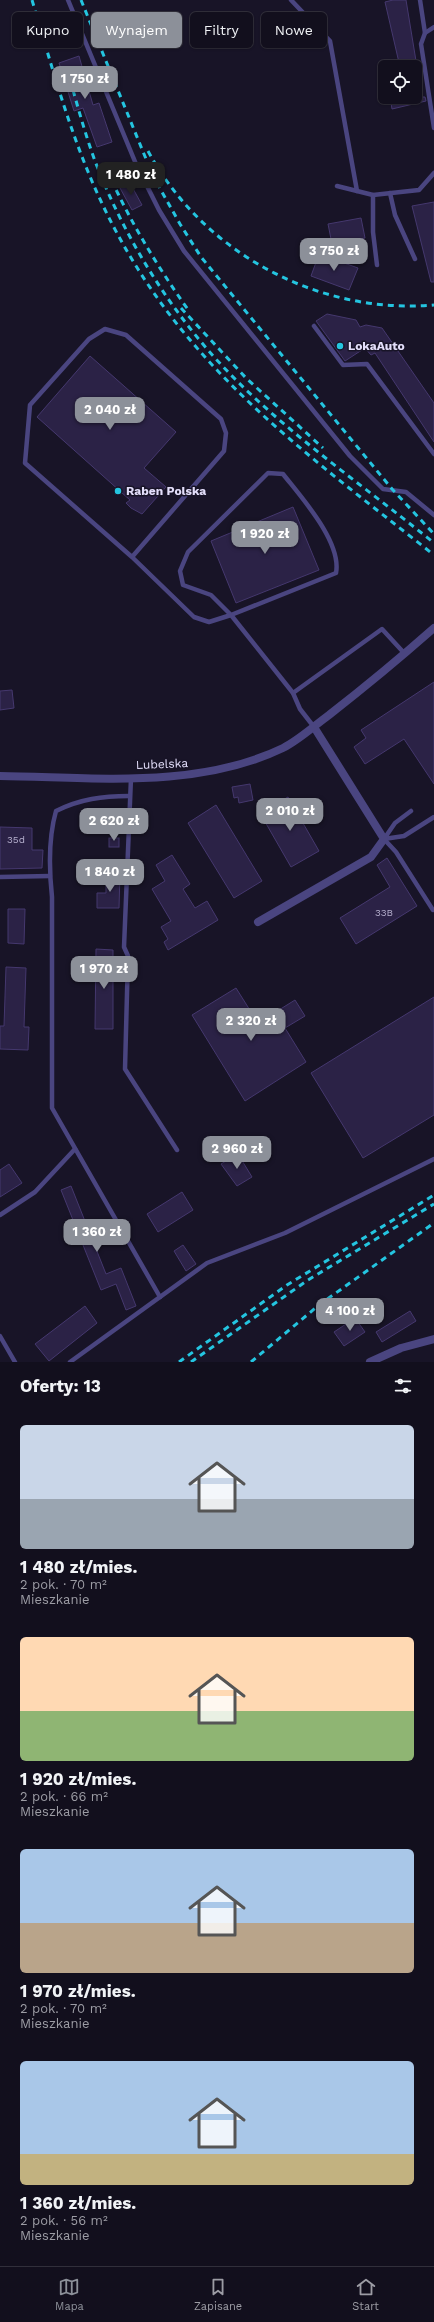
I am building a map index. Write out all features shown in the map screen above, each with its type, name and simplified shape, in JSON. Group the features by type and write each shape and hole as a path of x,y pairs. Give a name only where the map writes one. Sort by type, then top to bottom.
{"street":[{"name":"Lubelska","path":"0,776 130,778 183,776 227,768 284,747 314,727 405,654 434,628"},
{"path":"258,922 370,857 384,839 314,727"},
{"path":"370,1362 401,1348 434,1340"}],"lane":[{"path":"68,0 136,164 159,210 184,251 350,456 383,489 406,492 434,516"},
{"path":"291,0 330,41 357,191"},
{"path":"420,0 426,33"},
{"path":"434,27 426,33 421,44 434,128"},
{"path":"337,186 373,195 419,190 434,173"},
{"path":"390,193 395,215 415,259"},
{"path":"373,195 373,232 377,265"},
{"path":"314,326 342,365 367,364 434,454"},
{"path":"132,557 224,451 226,433 220,419 126,335 105,329 89,339 30,405 25,463 132,557 194,617 209,622 231,615 336,573 338,563 318,517 283,474 268,473 188,552 180,571 182,585 211,595 231,615 293,693 300,709 314,727"},
{"path":"293,693 382,629 405,654"},
{"path":"130,778 124,947 128,956 125,1069 177,1150"},
{"path":"129,796 105,796 74,802 56,811 52,826 50,876 52,897 52,1108 160,1297"},
{"path":"384,839 395,823 411,811"},
{"path":"384,839 404,836 434,817"},
{"path":"384,839 396,852 433,910"},
{"path":"0,877 50,876"},
{"path":"0,1215 35,1192 75,1149"},
{"path":"70,1362 207,1263 285,1233 434,1159"},
{"path":"0,1336 15,1362"}],"building":[{"path":"393,0 406,0 416,60 398,60 385,2"},
{"path":"79,56 93,105 99,103 112,142 97,147 83,108 74,111 59,63"},
{"path":"422,97 425,97 426,101 422,102"},
{"path":"391,104 413,104 392,109"},
{"path":"130,183 142,205 132,210 120,188"},
{"path":"434,202 434,282 431,282 412,206"},
{"path":"361,218 365,238 332,244 328,224"},
{"path":"319,254 358,268 349,290 311,276"},
{"path":"327,314 356,320 360,327 366,325 382,328 434,403 434,442 375,353 371,355 365,348 345,361 316,321"},
{"path":"90,356 176,432 144,468 166,487 142,514 131,508 126,503 130,500 37,417"},
{"path":"293,507 319,570 236,603 211,541"},
{"path":"434,682 434,784 404,739 365,764 354,747 366,738 361,730"},
{"path":"12,690 14,708 0,710 0,691"},
{"path":"250,784 253,800 239,803 238,797 234,798 232,787"},
{"path":"288,797 319,851 291,867 260,813"},
{"path":"216,805 262,881 234,898 188,823"},
{"path":"0,827 32,828 32,850 43,850 42,868 0,869"},
{"path":"109,838 119,838 119,847 109,847"},
{"path":"172,855 190,884 183,889 195,908 207,901 218,920 168,950 164,942 168,939 161,927 171,921 152,889 165,881 156,865"},
{"path":"387,858 417,906 356,944 340,918 390,887 377,865"},
{"path":"106,873 120,873 119,908 97,908 97,893 106,893"},
{"path":"8,909 25,909 24,944 8,943"},
{"path":"96,949 113,950 113,1029 95,1029"},
{"path":"6,967 26,968 24,1027 29,1027 28,1050 0,1049 0,1026 4,1026"},
{"path":"236,988 258,1023 295,1000 305,1016 285,1028 306,1062 245,1101 192,1015"},
{"path":"434,997 434,1115 363,1158 311,1073"},
{"path":"238,1154 252,1177 237,1186 221,1164"},
{"path":"9,1164 22,1183 0,1197 0,1170"},
{"path":"71,1186 106,1274 121,1268 136,1306 126,1310 116,1284 101,1290 61,1190"},
{"path":"182,1192 193,1210 158,1232 147,1214"},
{"path":"183,1245 196,1264 186,1271 174,1251"},
{"path":"85,1306 97,1323 49,1361 35,1344"},
{"path":"410,1311 416,1321 382,1342 376,1332"},
{"path":"355,1318 365,1332 344,1346 334,1332"}],"railway":[{"path":"32,0 70,125 99,197 129,255 164,307 202,354 244,397 288,438 434,555"},
{"path":"81,0 153,176 180,224 201,257 392,489 434,534"},
{"path":"67,69 95,161 122,221 155,279 194,333 215,358 261,404 309,445 434,543"},
{"path":"148,151 171,187 200,220 232,247 268,270 307,288 349,300 391,305 434,305"},
{"path":"107,170 144,242 189,311"},
{"path":"181,308 246,378 323,448"},
{"path":"179,1362 287,1285 434,1195"},
{"path":"191,1362 308,1280 434,1204"},
{"path":"251,1362 319,1305 434,1223"}],"place":[{"name":"LokaAuto","path":"340,346"},
{"name":"Raben Polska","path":"118,491"}]}
